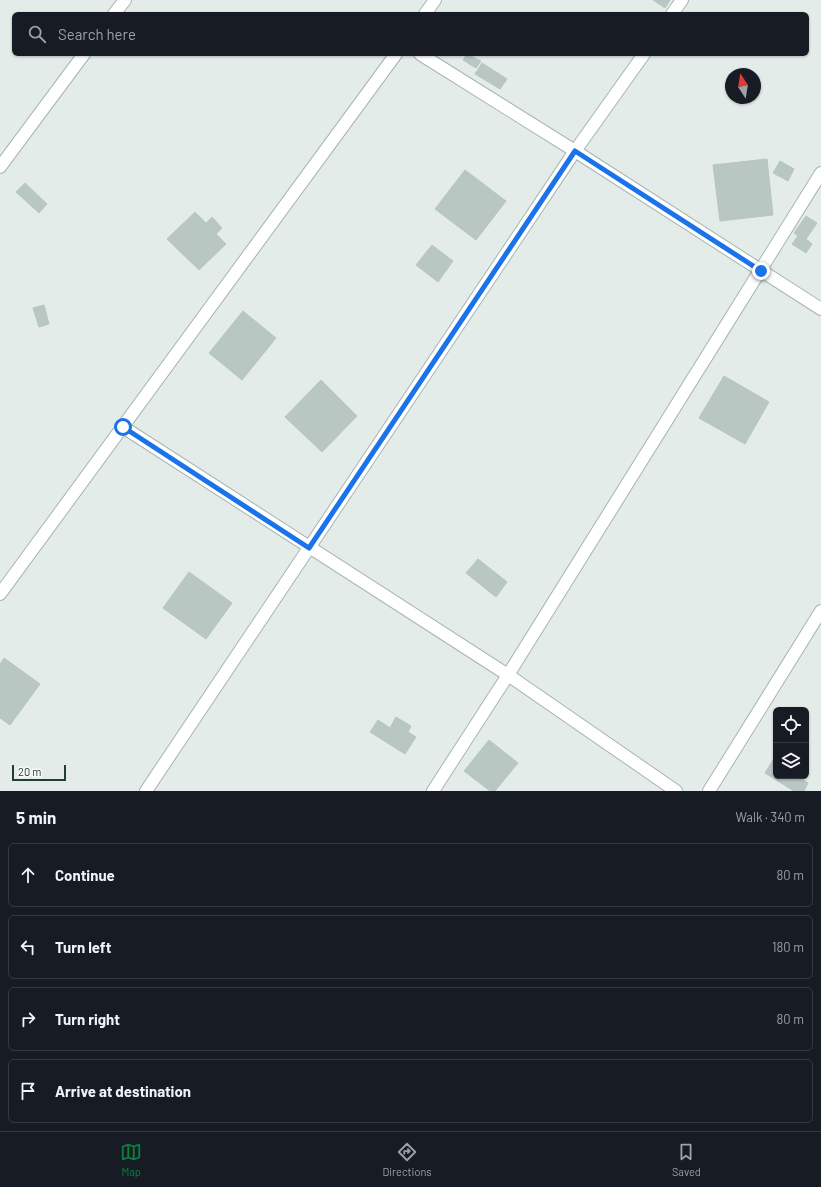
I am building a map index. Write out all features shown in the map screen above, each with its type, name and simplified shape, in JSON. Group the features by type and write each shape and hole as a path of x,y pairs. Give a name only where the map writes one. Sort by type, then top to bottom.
{"street":[{"path":"115,12 124,0"},
{"path":"426,12 435,0"},
{"path":"673,12 682,0"},
{"path":"0,167 83,56"},
{"path":"0,594 395,56"},
{"path":"423,56 575,151 821,309"},
{"path":"146,791 575,151 643,56"},
{"path":"433,791 508,675 821,173"},
{"path":"123,427 508,675 676,791"},
{"path":"709,791 821,611"}],"building":[{"path":"653,0 670,0 665,8"},
{"path":"466,56 471,56 481,61 476,68 463,60"},
{"path":"482,63 507,79 500,89 475,74"},
{"path":"767,159 773,215 720,221 713,165"},
{"path":"780,161 794,169 788,181 773,173"},
{"path":"465,170 506,201 476,240 435,209"},
{"path":"25,183 47,204 39,213 16,192"},
{"path":"195,212 206,223 212,217 222,228 216,234 226,244 199,270 167,239"},
{"path":"806,216 817,223 806,239 812,244 806,253 792,244 798,236 794,233"},
{"path":"432,245 453,261 438,282 416,265"},
{"path":"44,305 49,324 39,327 33,308"},
{"path":"243,311 276,338 242,380 209,353"},
{"path":"724,376 769,402 745,444 699,418"},
{"path":"321,380 357,416 322,452 285,417"},
{"path":"478,559 507,582 496,597 466,573"},
{"path":"189,572 232,603 206,639 163,608"},
{"path":"4,658 40,684 10,725 0,718 0,664"},
{"path":"396,717 411,726 408,732 416,737 405,754 370,732 378,720 390,728"},
{"path":"489,740 518,763 495,791 490,791 464,771"},
{"path":"773,760 773,778 765,773"},
{"path":"775,779 802,779 808,783 804,791 794,791"}],"route":[{"path":"123,427 309,548 575,151 761,271"}]}
